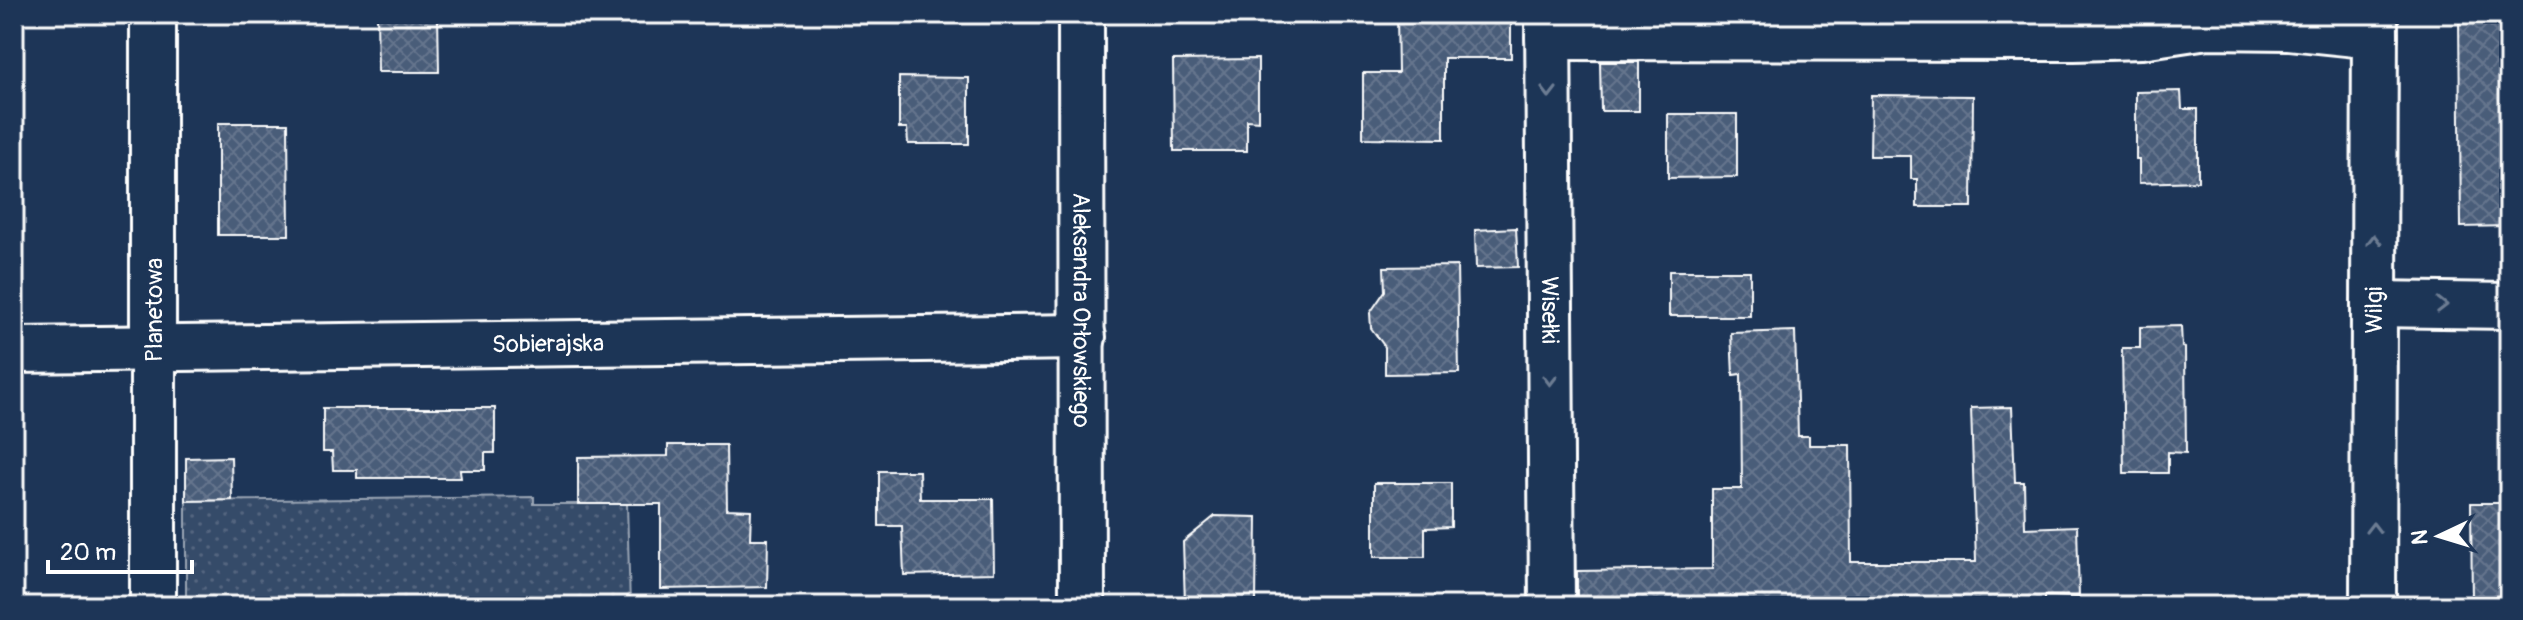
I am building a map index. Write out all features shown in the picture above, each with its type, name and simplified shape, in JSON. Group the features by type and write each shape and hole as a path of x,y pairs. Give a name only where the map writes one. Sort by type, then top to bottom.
{"street":[{"name":"Planetowa","path":"153,14 153,606"},
{"name":"Aleksandra Orłowskiego","path":"1081,14 1082,606"},
{"path":"1548,26 2074,38 2141,36 2207,26 2375,25"},
{"name":"Wilgi","path":"2373,606 2375,25"},
{"name":"Wisełki","path":"1548,26 1552,606"},
{"path":"2374,304 2509,306"},
{"name":"Sobierajska","path":"14,350 1083,337"}],"shaded area":[{"path":"534,497 534,504 627,504 630,606 186,606 186,501"}],"building":[{"path":"377,14 438,14 439,72 378,72"},
{"path":"1511,14 1511,58 1444,58 1444,139 1363,138 1363,73 1398,73 1397,15"},
{"path":"2459,17 2509,17 2509,226 2461,227"},
{"path":"1258,59 1258,121 1247,120 1247,151 1174,151 1173,60"},
{"path":"1600,62 1639,62 1639,111 1601,111"},
{"path":"899,77 969,78 969,144 908,144 907,128 899,128"},
{"path":"2181,91 2182,109 2198,109 2198,181 2139,183 2136,92"},
{"path":"1871,95 1973,96 1972,207 1917,207 1917,179 1911,179 1911,156 1870,156"},
{"path":"1668,114 1737,114 1737,177 1668,178"},
{"path":"218,123 288,123 289,235 218,235"},
{"path":"1516,228 1518,267 1476,268 1475,230"},
{"path":"1457,266 1459,373 1385,374 1385,347 1371,328 1370,313 1385,291 1384,267"},
{"path":"1669,271 1750,271 1750,316 1669,316"},
{"path":"2181,326 2182,347 2185,348 2186,453 2168,452 2168,473 2124,473 2122,348 2140,348 2140,327"},
{"path":"1795,331 1798,436 1809,436 1809,445 1850,445 1851,562 1976,562 1971,408 2012,407 2015,482 2024,482 2025,528 2077,526 2079,597 2045,596 2045,606 1577,606 1577,571 1712,569 1712,489 1742,489 1741,374 1733,375 1731,333"},
{"path":"323,408 495,408 495,453 485,453 485,470 460,470 461,478 357,478 357,470 333,470 332,452 323,452"},
{"path":"668,445 726,445 727,509 751,510 750,539 768,539 767,587 661,589 661,504 578,504 578,457 668,456"},
{"path":"231,457 232,500 186,501 186,458"},
{"path":"879,471 919,471 920,499 993,499 994,573 904,575 902,526 879,526"},
{"path":"1374,483 1451,483 1451,527 1425,528 1425,557 1374,557"},
{"path":"2471,503 2509,503 2509,606 2472,606"},
{"path":"1215,516 1257,517 1256,603 1252,606 1191,606 1191,603 1185,603 1183,542"}]}
